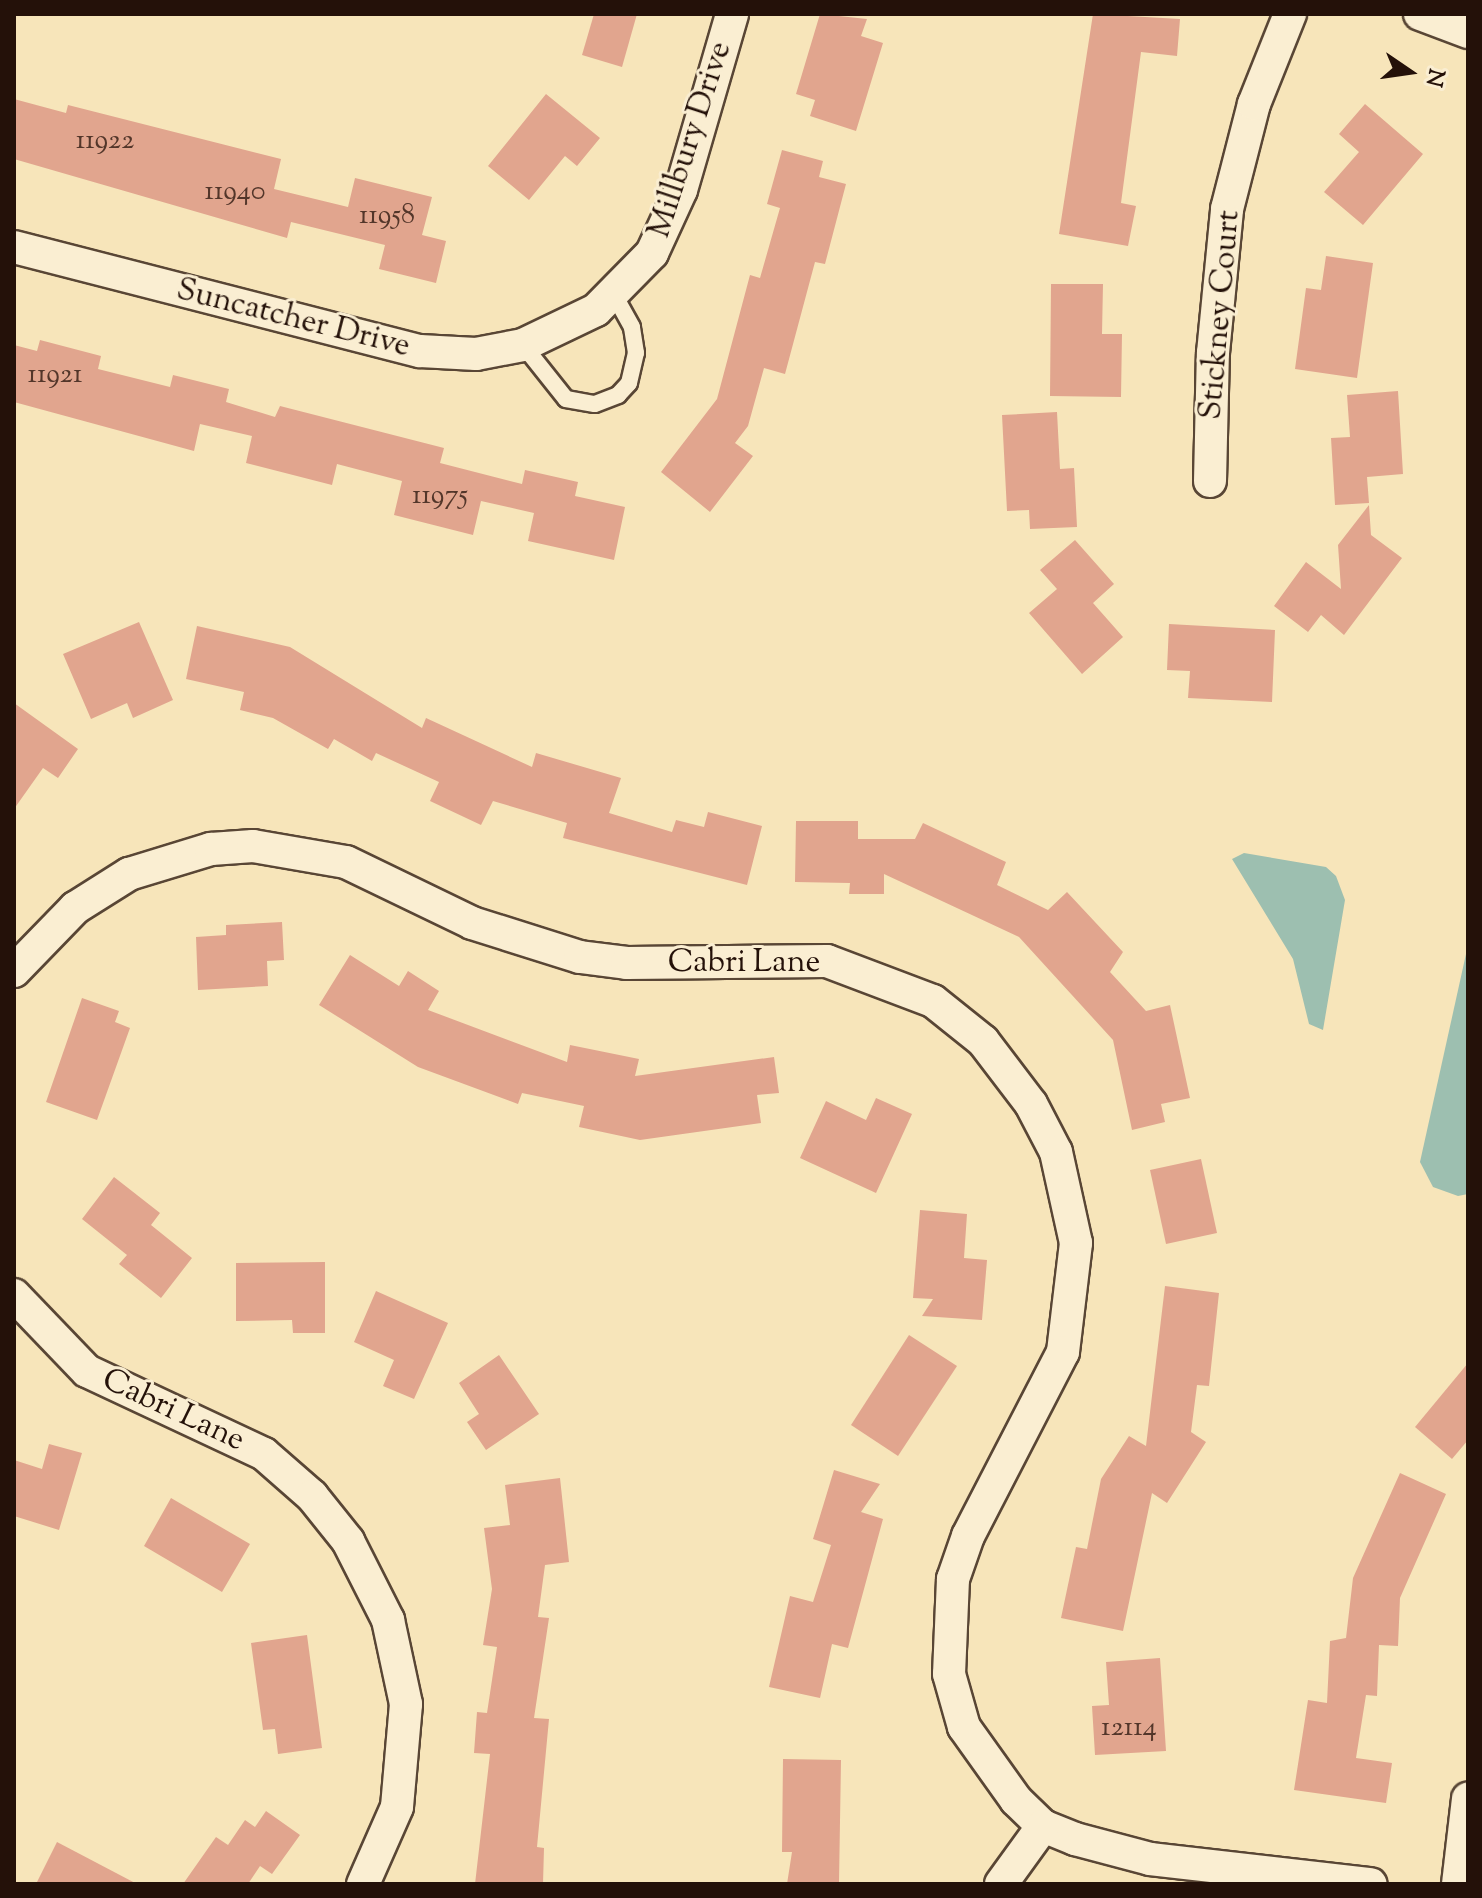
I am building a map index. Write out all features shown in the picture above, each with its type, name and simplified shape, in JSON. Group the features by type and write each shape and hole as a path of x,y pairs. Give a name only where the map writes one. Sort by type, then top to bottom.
{"street":[{"name":"Millbury Drive","path":"571,324 614,295 664,235 732,14"},
{"name":"Stickney Court","path":"1210,481 1214,339 1227,209 1254,104 1290,14"},
{"path":"1420,14 1468,32"},
{"name":"Suncatcher Drive","path":"14,247 420,351 476,354 523,345 571,324"},
{"name":"Cabri Lane","path":"14,971 75,908 129,874 211,849 265,846 346,862 472,923 545,949 627,963 827,961 902,985 960,1021 1017,1083 1056,1152 1076,1243 1072,1316 1063,1352 959,1555 946,1627 949,1674 964,1727 995,1776 1043,1826 1150,1859 1371,1884"},
{"name":"Cabri Lane","path":"14,1295 87,1371 264,1454 312,1496 348,1541 388,1620 406,1704 397,1807 363,1884"},
{"path":"1458,1884 1468,1799"},
{"path":"1001,1884 1043,1826"}],"lane":[{"path":"523,345 566,399 595,404 618,395 629,383 636,353 632,327 614,295"}],"shaded area":[{"path":"1244,853 1326,867 1336,876 1345,900 1323,1030 1309,1024 1293,959 1232,859"},
{"path":"1468,945 1468,1194 1458,1196 1433,1187 1420,1162"}],"building":[{"path":"594,14 637,14 622,67 582,55"},
{"path":"820,14 867,19 861,36 883,43 856,131 810,116 815,100 796,94"},
{"path":"1093,14 1180,19 1177,56 1141,52 1121,203 1136,206 1128,246 1059,234"},
{"path":"546,94 600,138 577,166 565,156 529,200 488,166"},
{"path":"14,99 66,113 68,105 281,159 274,189 348,207 355,178 432,197 422,235 446,241 436,283 379,269 385,245 291,222 287,238 14,159"},
{"path":"1365,104 1423,154 1363,225 1324,192 1359,152 1339,134"},
{"path":"782,150 823,161 819,177 846,184 825,264 815,262 785,374 764,368 748,426 735,443 753,456 710,512 661,472 717,399 750,275 760,278 780,208 767,204"},
{"path":"1326,256 1373,263 1357,378 1295,369 1306,288 1321,290"},
{"path":"1051,284 1103,284 1102,334 1122,334 1121,397 1050,396"},
{"path":"40,340 101,356 98,369 170,387 173,375 229,389 226,402 275,417 280,406 444,448 440,463 522,484 525,470 578,482 575,496 625,507 614,560 528,541 534,513 481,501 473,535 394,515 402,481 337,464 332,485 246,463 252,436 200,424 194,451 14,402 14,345 37,351"},
{"path":"1398,391 1403,474 1367,477 1369,503 1335,505 1331,438 1350,437 1347,395"},
{"path":"1057,412 1060,469 1074,468 1077,527 1030,529 1029,510 1007,511 1002,415"},
{"path":"1369,505 1371,535 1402,558 1344,635 1321,615 1308,632 1274,606 1306,562 1341,589 1338,545"},
{"path":"1075,540 1114,584 1093,603 1123,637 1082,674 1029,613 1057,589 1040,570"},
{"path":"139,622 173,700 133,718 127,703 91,719 63,654"},
{"path":"1169,624 1275,630 1272,702 1188,698 1190,671 1167,670"},
{"path":"197,626 290,647 422,728 426,718 532,767 536,753 621,778 609,813 672,832 676,820 704,827 708,812 762,826 747,885 563,838 567,823 493,801 481,825 430,801 439,782 376,753 372,761 334,739 328,749 273,718 240,710 244,692 186,679"},
{"path":"14,703 78,749 58,778 43,768 14,809"},
{"path":"796,821 858,821 858,839 915,839 923,823 1006,862 997,885 1048,910 1067,892 1123,952 1110,972 1146,1011 1170,1005 1190,1098 1161,1104 1165,1122 1132,1130 1113,1040 1019,937 884,874 884,894 849,894 850,883 795,882"},
{"path":"282,922 284,960 267,961 268,986 198,990 196,937 226,935 226,925"},
{"path":"350,955 399,986 408,971 439,991 428,1010 567,1062 570,1045 639,1059 635,1076 774,1057 779,1093 757,1095 761,1123 640,1140 579,1127 584,1106 522,1093 518,1104 418,1067 319,1005"},
{"path":"82,998 119,1011 115,1022 130,1028 97,1120 46,1102"},
{"path":"876,1098 912,1114 876,1193 800,1158 826,1101 866,1120"},
{"path":"1201,1159 1217,1233 1166,1244 1150,1170"},
{"path":"114,1177 160,1213 151,1225 192,1258 161,1298 119,1264 127,1255 82,1219"},
{"path":"920,1210 967,1214 964,1258 987,1260 982,1320 922,1316 933,1299 913,1298"},
{"path":"325,1262 325,1333 293,1333 292,1320 236,1321 236,1263"},
{"path":"1165,1286 1219,1293 1209,1386 1197,1385 1191,1432 1206,1442 1167,1503 1152,1493 1123,1631 1061,1618 1076,1547 1087,1549 1101,1479 1129,1436 1146,1446"},
{"path":"376,1291 448,1323 414,1399 383,1386 394,1360 354,1342"},
{"path":"909,1335 957,1366 898,1456 851,1425"},
{"path":"499,1355 539,1414 486,1450 467,1422 479,1414 459,1383"},
{"path":"1468,1363 1468,1440 1452,1459 1415,1427"},
{"path":"49,1444 82,1453 59,1530 14,1516 14,1460 42,1469"},
{"path":"834,1470 880,1484 861,1512 883,1519 848,1648 832,1644 820,1698 769,1687 790,1596 813,1602 831,1545 813,1539"},
{"path":"1400,1473 1446,1494 1400,1598 1398,1646 1379,1645 1377,1696 1366,1695 1356,1758 1392,1763 1386,1803 1294,1790 1308,1700 1327,1703 1330,1641 1346,1638 1353,1578"},
{"path":"560,1478 569,1562 545,1565 538,1617 549,1618 534,1718 549,1719 537,1847 544,1848 543,1884 475,1884 490,1754 474,1753 477,1712 487,1713 497,1647 483,1645 492,1589 484,1528 510,1525 505,1485"},
{"path":"171,1498 250,1544 222,1592 144,1546"},
{"path":"307,1635 322,1748 278,1754 275,1729 263,1730 251,1643"},
{"path":"1160,1658 1166,1751 1095,1755 1092,1706 1109,1705 1106,1662"},
{"path":"783,1759 841,1760 839,1884 787,1884 792,1852 782,1852"},
{"path":"266,1811 300,1835 272,1874 260,1866 248,1884 183,1884 216,1837 228,1845 245,1820 255,1827"},
{"path":"57,1842 137,1884 36,1884"}]}
